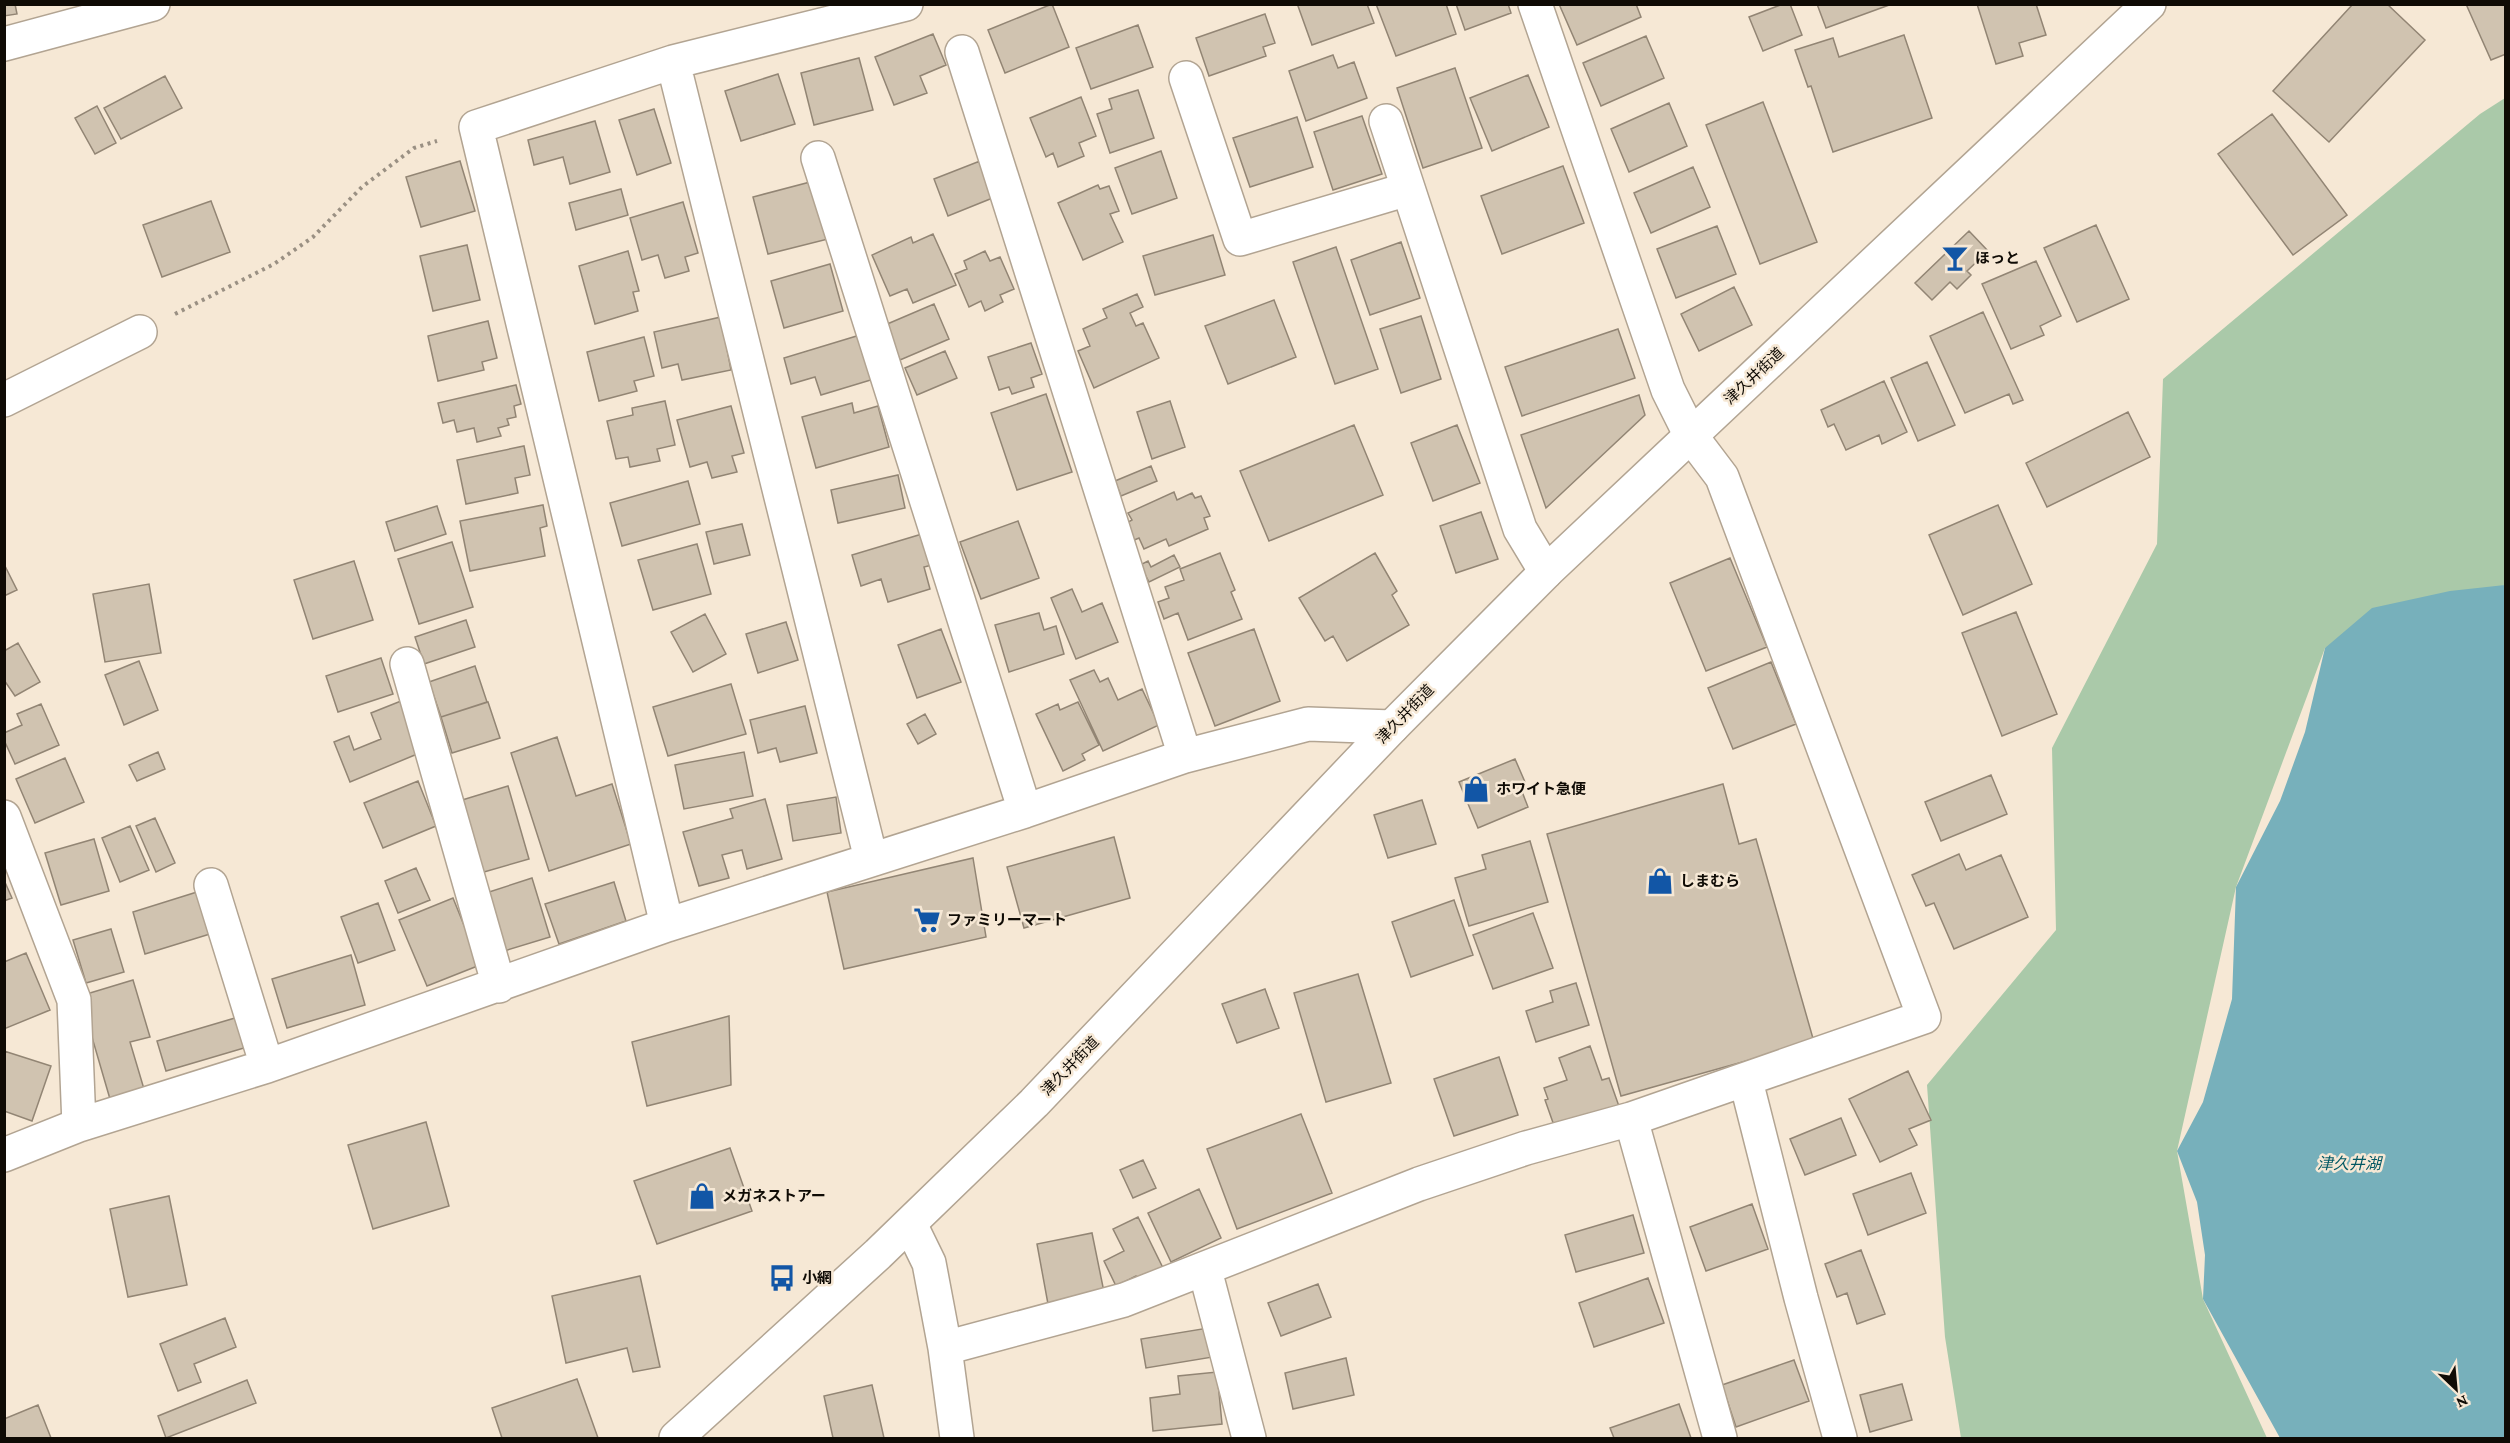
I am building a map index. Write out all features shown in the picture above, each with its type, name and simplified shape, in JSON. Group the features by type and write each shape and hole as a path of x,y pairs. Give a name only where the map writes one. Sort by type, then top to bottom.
{"main road":[{"path":"4,44 153,4"},
{"path":"668,925 476,128 673,62 906,4"},
{"path":"945,1348 1124,1300 1419,1184 1526,1148 1631,1119 1924,1017 1722,477 1691,436 1668,390 1535,4"},
{"name":"津久井街道","path":"676,1438 910,1224 1042,1094 1392,727 1546,572 2149,4"},
{"path":"962,52 1185,756"},
{"path":"673,62 872,859"},
{"path":"1186,78 1240,239 1408,189"},
{"path":"1386,121 1520,530 1546,572"},
{"path":"818,158 1024,812"},
{"path":"4,400 140,332"},
{"path":"407,664 499,986"},
{"path":"4,1155 79,1125 267,1066 668,925 1024,812 1185,756 1308,724 1392,727"},
{"path":"4,817 74,1000 79,1125"},
{"path":"211,885 267,1066"},
{"path":"1746,1080 1798,1287 1840,1438"},
{"path":"1631,1119 1720,1438"},
{"path":"910,1224 929,1263 945,1348 957,1438"},
{"path":"1205,1270 1250,1438"}],"path":[{"path":"140,332 274,264 313,237 362,187 414,148 476,128"}],"green space":[{"path":"2505,98 2505,585 2325,648 2236,887 2177,1151 2203,1299 2267,1438 1961,1438 1945,1337 1927,1085 2056,930 2052,748 2157,544 2163,379 2480,114"}],"water":[{"name":"津久井湖","path":"2505,585 2505,1438 2280,1438 2203,1299 2205,1255 2197,1202 2177,1151 2203,1102 2232,999 2236,887 2280,801 2305,732 2325,648 2372,608 2450,591"}],"building":[{"path":"4,4 15,4 17,14 4,16"},
{"path":"1052,4 1069,47 1005,73 988,30"},
{"path":"1301,4 1367,4 1374,23 1312,45 1298,6"},
{"path":"1376,4 1446,4 1456,34 1396,56"},
{"path":"1456,4 1508,4 1511,13 1465,30"},
{"path":"1559,4 1636,4 1641,17 1577,45"},
{"path":"1783,4 1790,4 1802,35 1763,51 1749,17"},
{"path":"1817,4 1892,4 1826,28"},
{"path":"1977,4 2036,4 2046,35 2019,43 2023,56 1996,64"},
{"path":"2353,4 2387,4 2425,40 2329,142 2273,91"},
{"path":"2466,4 2506,4 2506,54 2491,60"},
{"path":"1265,14 1275,43 1263,47 1266,56 1209,76 1196,38"},
{"path":"1138,25 1153,67 1091,89 1076,48"},
{"path":"933,34 946,65 920,76 927,93 894,105 875,57"},
{"path":"1904,35 1932,118 1833,152 1811,86 1808,87 1795,50 1833,38 1839,57"},
{"path":"1646,36 1664,78 1601,106 1583,63"},
{"path":"1333,55 1338,68 1354,62 1367,98 1306,121 1289,71"},
{"path":"859,58 873,110 814,125 801,73"},
{"path":"1455,68 1482,148 1423,168 1397,88"},
{"path":"778,74 795,124 741,141 725,91"},
{"path":"1528,75 1549,127 1492,151 1470,98"},
{"path":"165,76 182,108 121,139 104,108"},
{"path":"1138,90 1154,138 1110,153 1097,114 1112,109 1109,99"},
{"path":"1081,97 1096,136 1079,143 1084,156 1058,167 1053,153 1046,157 1030,118"},
{"path":"1763,102 1817,242 1760,264 1706,125"},
{"path":"1669,103 1687,146 1629,172 1611,129"},
{"path":"97,106 116,143 95,154 75,118"},
{"path":"654,109 671,163 637,175 619,120"},
{"path":"2272,114 2347,215 2293,255 2218,154"},
{"path":"1362,116 1382,174 1333,190 1314,132"},
{"path":"1297,117 1313,167 1250,187 1233,138"},
{"path":"595,121 610,172 570,184 563,157 534,165 528,140"},
{"path":"1161,151 1177,198 1132,214 1115,168"},
{"path":"460,161 475,211 421,227 406,177"},
{"path":"980,161 995,197 948,216 934,179"},
{"path":"1563,166 1584,223 1502,254 1481,196"},
{"path":"1693,167 1710,207 1651,233 1634,193"},
{"path":"814,181 828,239 768,254 753,197"},
{"path":"1098,185 1100,189 1109,186 1119,211 1110,214 1123,242 1083,260 1058,203"},
{"path":"621,189 628,215 576,230 569,203"},
{"path":"211,201 230,252 162,277 143,225"},
{"path":"683,202 698,253 685,257 689,271 665,278 658,255 642,260 630,218"},
{"path":"2096,225 2129,299 2077,322 2044,248"},
{"path":"1717,226 1736,274 1676,298 1657,249"},
{"path":"1969,231 1988,251 1967,271 1971,275 1957,289 1950,282 1932,300 1915,283"},
{"path":"933,234 956,285 913,303 907,289 890,296 872,255 911,237 913,243"},
{"path":"1213,235 1225,275 1155,295 1143,256"},
{"path":"1401,242 1420,298 1370,315 1351,260"},
{"path":"467,245 480,300 433,311 420,256"},
{"path":"1336,247 1378,369 1335,384 1293,262"},
{"path":"628,251 639,291 633,292 638,311 595,324 579,266"},
{"path":"985,251 990,261 1000,257 1014,289 1000,295 1003,302 985,311 981,301 969,307 955,274 967,269 964,261"},
{"path":"2036,261 2061,316 2040,326 2044,335 2011,349 1982,284"},
{"path":"830,264 843,311 784,328 771,281"},
{"path":"1734,287 1752,325 1699,351 1681,314"},
{"path":"1137,294 1143,307 1130,313 1136,326 1143,323 1159,358 1094,388 1078,351 1090,346 1083,329 1107,318 1103,309"},
{"path":"1274,300 1296,357 1228,384 1205,326"},
{"path":"934,304 949,339 900,360 885,325"},
{"path":"1983,312 2023,400 2013,404 2009,394 1965,413 1930,336"},
{"path":"1421,316 1441,379 1401,393 1380,329"},
{"path":"721,317 731,370 682,380 678,364 662,368 654,332"},
{"path":"488,321 497,358 482,362 484,370 438,381 428,336"},
{"path":"1618,329 1635,378 1522,416 1505,367"},
{"path":"860,335 874,379 821,395 815,377 791,384 784,358"},
{"path":"644,337 654,376 634,381 637,391 599,401 587,352"},
{"path":"1031,343 1042,374 1031,378 1034,387 1012,394 1009,387 999,390 988,357"},
{"path":"945,351 957,378 917,395 905,368"},
{"path":"1927,362 1955,425 1918,441 1891,378"},
{"path":"1884,381 1907,432 1882,444 1879,435 1846,450 1834,424 1828,427 1821,410"},
{"path":"516,385 521,404 514,406 516,417 507,419 509,425 498,428 501,436 477,442 474,428 457,432 454,420 443,423 438,403"},
{"path":"1046,394 1072,472 1017,490 991,413"},
{"path":"1639,395 1645,415 1546,508 1521,435"},
{"path":"665,401 675,445 657,449 660,461 630,467 628,457 616,459 607,421 633,415 632,408"},
{"path":"1170,401 1185,447 1152,459 1137,412"},
{"path":"852,403 854,413 878,406 889,447 816,468 802,417"},
{"path":"731,406 744,453 732,456 737,472 712,478 707,462 690,467 677,420"},
{"path":"2128,412 2150,457 2047,507 2026,463"},
{"path":"1354,425 1383,495 1269,541 1240,471"},
{"path":"1457,425 1480,483 1433,501 1411,443"},
{"path":"524,446 530,475 515,478 518,493 466,504 457,460"},
{"path":"1151,466 1157,481 1121,496 1115,481"},
{"path":"898,475 905,508 838,523 831,490"},
{"path":"688,481 700,524 622,546 610,503"},
{"path":"1174,492 1177,500 1192,493 1195,498 1201,496 1210,516 1204,518 1208,529 1169,546 1166,539 1144,549 1139,538 1132,541 1125,524 1132,520 1128,513"},
{"path":"543,505 547,526 540,528 545,556 470,571 460,521"},
{"path":"1998,505 2032,584 1963,615 1929,535"},
{"path":"437,506 446,534 395,551 386,522"},
{"path":"1481,512 1498,559 1456,573 1440,526"},
{"path":"1018,521 1039,578 981,599 960,542"},
{"path":"742,524 750,555 714,564 706,532"},
{"path":"922,534 932,565 924,567 930,589 888,602 881,579 861,586 852,555"},
{"path":"452,542 473,607 419,624 398,559"},
{"path":"697,544 711,594 653,610 638,560"},
{"path":"1220,553 1235,590 1231,592 1242,619 1188,640 1178,613 1164,619 1158,602 1169,598 1165,587 1184,580 1180,569"},
{"path":"1375,553 1397,591 1392,595 1409,625 1347,661 1333,636 1325,641 1299,598"},
{"path":"1174,555 1180,567 1149,582 1140,565 1148,561 1151,567"},
{"path":"1730,558 1767,647 1706,671 1670,583"},
{"path":"354,561 373,620 313,639 294,580"},
{"path":"4,564 17,590 4,596"},
{"path":"149,584 161,653 105,662 93,594"},
{"path":"1072,589 1082,612 1102,603 1118,642 1076,659 1051,598"},
{"path":"2016,612 2057,714 2002,736 1962,633"},
{"path":"1039,613 1044,630 1056,626 1064,654 1009,672 995,625"},
{"path":"705,614 726,654 693,672 671,632"},
{"path":"466,620 475,647 424,664 415,637"},
{"path":"786,622 798,660 758,673 746,634"},
{"path":"941,629 961,682 917,698 898,645"},
{"path":"1254,629 1280,701 1215,726 1188,653"},
{"path":"18,643 40,682 15,696 4,680 4,651"},
{"path":"381,658 393,694 338,712 326,676"},
{"path":"139,661 158,710 124,725 105,675"},
{"path":"1771,662 1796,724 1733,749 1708,688"},
{"path":"475,666 487,702 441,717 429,682"},
{"path":"1094,670 1100,682 1108,678 1118,700 1142,689 1159,725 1103,751 1070,680"},
{"path":"731,684 746,734 668,756 653,707"},
{"path":"401,701 422,752 350,782 334,742 349,736 354,750 381,739 371,713"},
{"path":"488,702 500,738 452,753 441,717"},
{"path":"1078,702 1099,745 1082,754 1085,760 1063,771 1036,714 1058,704 1060,710"},
{"path":"41,704 59,745 15,764 4,740 4,733 22,725 17,714"},
{"path":"805,706 817,753 780,762 776,748 758,753 750,720"},
{"path":"925,714 936,734 918,744 907,724"},
{"path":"557,737 576,796 612,784 631,844 549,871 511,753"},
{"path":"158,752 165,769 137,781 129,765"},
{"path":"744,752 753,796 684,809 675,765"},
{"path":"65,758 84,802 35,823 16,779"},
{"path":"1515,759 1525,782 1519,784 1528,807 1478,828 1459,782"},
{"path":"1991,775 2007,814 1941,841 1925,802"},
{"path":"418,781 436,826 383,848 364,803"},
{"path":"1723,784 1739,844 1756,839 1814,1042 1621,1096 1547,834"},
{"path":"508,786 529,859 470,876 449,804"},
{"path":"836,797 841,833 793,841 787,805"},
{"path":"765,799 782,859 747,869 742,850 722,855 729,878 699,886 683,832 733,818 730,809"},
{"path":"1422,800 1436,844 1388,858 1374,815"},
{"path":"155,818 175,863 156,872 136,826"},
{"path":"130,826 149,870 120,882 102,838"},
{"path":"1114,837 1130,898 1024,928 1007,867"},
{"path":"94,839 109,891 61,905 45,853"},
{"path":"1530,841 1548,902 1469,926 1455,878 1486,869 1482,855"},
{"path":"1959,854 1966,870 2001,855 2028,917 1954,949 1934,903 1926,906 1912,875"},
{"path":"973,858 986,937 844,969 827,892"},
{"path":"416,868 430,900 398,913 385,881"},
{"path":"532,878 550,937 504,951 486,893"},
{"path":"4,880 12,898 4,901"},
{"path":"614,882 626,921 559,944 545,904"},
{"path":"197,892 210,934 145,954 133,912"},
{"path":"453,898 480,965 427,986 399,920"},
{"path":"1454,900 1473,955 1411,977 1392,922"},
{"path":"378,903 395,950 358,963 341,917"},
{"path":"1533,913 1553,968 1493,989 1473,935"},
{"path":"111,929 124,972 86,983 73,940"},
{"path":"26,953 50,1010 4,1029 4,962"},
{"path":"351,955 365,1005 287,1028 272,979"},
{"path":"1358,974 1391,1083 1326,1102 1294,993"},
{"path":"133,980 150,1037 130,1042 144,1089 110,1099 80,996"},
{"path":"1576,983 1589,1025 1536,1042 1526,1011 1553,1002 1550,991"},
{"path":"1265,989 1279,1028 1237,1043 1222,1004"},
{"path":"729,1016 731,1085 647,1106 632,1042"},
{"path":"235,1018 244,1048 166,1071 157,1041"},
{"path":"1590,1046 1602,1080 1609,1078 1621,1112 1557,1134 1545,1100 1548,1099 1544,1088 1567,1080 1559,1058"},
{"path":"4,1051 51,1066 32,1121 4,1111"},
{"path":"1499,1057 1518,1115 1454,1136 1434,1079"},
{"path":"1908,1071 1931,1120 1909,1129 1917,1145 1880,1162 1849,1099"},
{"path":"1301,1114 1332,1193 1237,1229 1207,1149"},
{"path":"1841,1118 1856,1155 1805,1175 1790,1139"},
{"path":"426,1122 449,1206 373,1229 348,1145"},
{"path":"730,1148 752,1211 657,1244 634,1181"},
{"path":"1143,1160 1156,1188 1133,1198 1120,1170"},
{"path":"1911,1173 1926,1213 1868,1235 1853,1194"},
{"path":"1199,1189 1221,1238 1171,1262 1148,1213"},
{"path":"169,1196 187,1285 128,1297 110,1209"},
{"path":"1752,1204 1768,1249 1706,1271 1690,1227"},
{"path":"1633,1215 1644,1253 1576,1272 1565,1235"},
{"path":"1138,1217 1165,1272 1140,1284 1136,1276 1116,1286 1104,1261 1124,1251 1113,1229"},
{"path":"1092,1233 1104,1292 1048,1304 1037,1244"},
{"path":"1861,1250 1885,1314 1857,1324 1847,1293 1837,1297 1825,1264"},
{"path":"640,1276 660,1367 633,1372 627,1348 566,1363 552,1296"},
{"path":"1648,1278 1664,1323 1594,1347 1579,1303"},
{"path":"1318,1284 1331,1317 1281,1336 1268,1303"},
{"path":"225,1318 236,1347 194,1364 201,1382 178,1391 160,1344"},
{"path":"1208,1328 1213,1357 1146,1368 1141,1339"},
{"path":"1346,1358 1354,1395 1293,1409 1285,1373"},
{"path":"1794,1360 1809,1401 1736,1427 1722,1385"},
{"path":"1217,1372 1222,1424 1153,1431 1150,1398 1180,1394 1178,1376"},
{"path":"577,1379 598,1438 502,1438 492,1408"},
{"path":"247,1380 256,1403 166,1438 158,1416"},
{"path":"1902,1384 1912,1420 1870,1432 1860,1395"},
{"path":"872,1385 884,1438 833,1438 824,1396"},
{"path":"1679,1404 1691,1438 1614,1438 1610,1428"},
{"path":"38,1405 51,1438 4,1438 4,1419"}],"place":[{"name":"ほっと","path":"1955,258"},
{"name":"ホワイト急便","path":"1476,789"},
{"name":"しまむら","path":"1660,881"},
{"name":"ファミリーマート","path":"927,920"},
{"name":"メガネストアー","path":"702,1196"},
{"name":"小網","path":"782,1278"}]}
